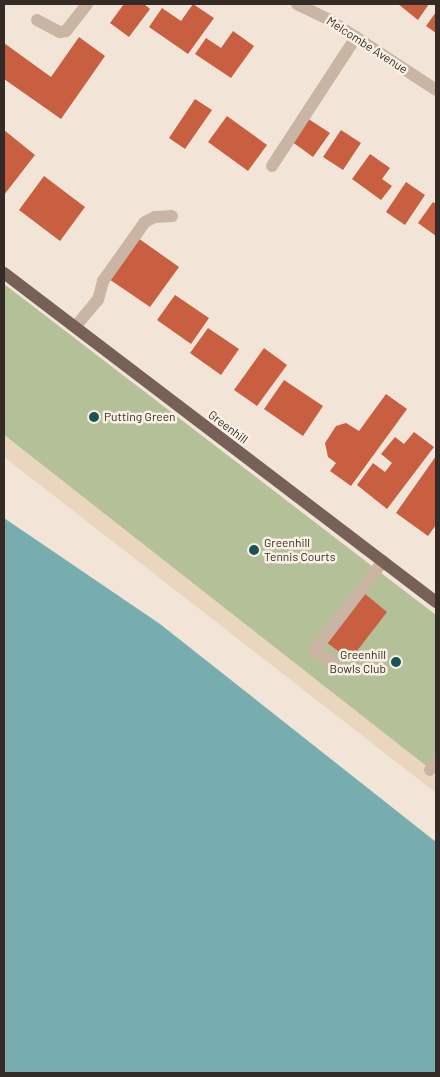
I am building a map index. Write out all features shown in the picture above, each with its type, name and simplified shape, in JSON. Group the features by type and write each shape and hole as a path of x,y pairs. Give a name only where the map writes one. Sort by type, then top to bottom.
{"main road":[{"name":"Greenhill","path":"4,273 436,602"}],"street":[{"path":"37,20 60,32 66,32 87,4"},
{"name":"Melcombe Avenue","path":"297,4 356,38 436,90"},
{"path":"272,166 356,38"},
{"path":"75,327 98,300 103,281 145,222 155,217 172,216"},
{"path":"340,669 315,650 383,562"}],"green space":[{"path":"4,284 436,615 436,754 426,767 4,435"}],"shaded area":[{"path":"4,435 434,772 436,793 4,457"}],"water":[{"path":"4,518 160,624 436,842 436,1073 4,1073"}],"building":[{"path":"124,4 144,4 150,9 129,37 110,23"},
{"path":"193,4 214,18 188,54 149,27 162,8 181,21"},
{"path":"398,4 429,4 418,20"},
{"path":"436,12 436,33 426,26"},
{"path":"233,31 254,46 231,78 195,54 206,38 221,48"},
{"path":"79,37 105,56 61,119 4,79 4,43 51,77"},
{"path":"195,99 212,110 185,149 169,138"},
{"path":"227,116 267,145 248,171 208,142"},
{"path":"307,118 330,133 313,157 291,141"},
{"path":"4,130 35,155 4,195"},
{"path":"341,130 361,143 343,170 323,157"},
{"path":"370,154 390,168 382,179 392,186 381,200 352,179"},
{"path":"44,176 85,207 60,241 19,210"},
{"path":"406,182 425,195 405,225 386,212"},
{"path":"433,202 436,204 436,236 418,223"},
{"path":"138,238 179,267 150,307 109,279"},
{"path":"175,295 209,318 191,344 157,320"},
{"path":"208,328 239,349 221,375 190,353"},
{"path":"264,348 287,365 257,406 234,390"},
{"path":"284,380 323,406 303,436 264,409"},
{"path":"386,394 407,409 351,486 330,471 336,463 328,457 325,443 336,426 346,423 359,431"},
{"path":"414,432 434,447 387,509 357,485 373,463 385,472 392,463 381,454 395,437 404,444"},
{"path":"436,456 436,525 428,536 396,513"},
{"name":"Greenhill Bowls Club","path":"364,593 387,612 350,660 326,642"}],"place":[{"name":"Putting Green","path":"94,417"},
{"name":"Greenhill Tennis Courts","path":"254,550"},
{"name":"Greenhill Bowls Club","path":"396,662"}]}
